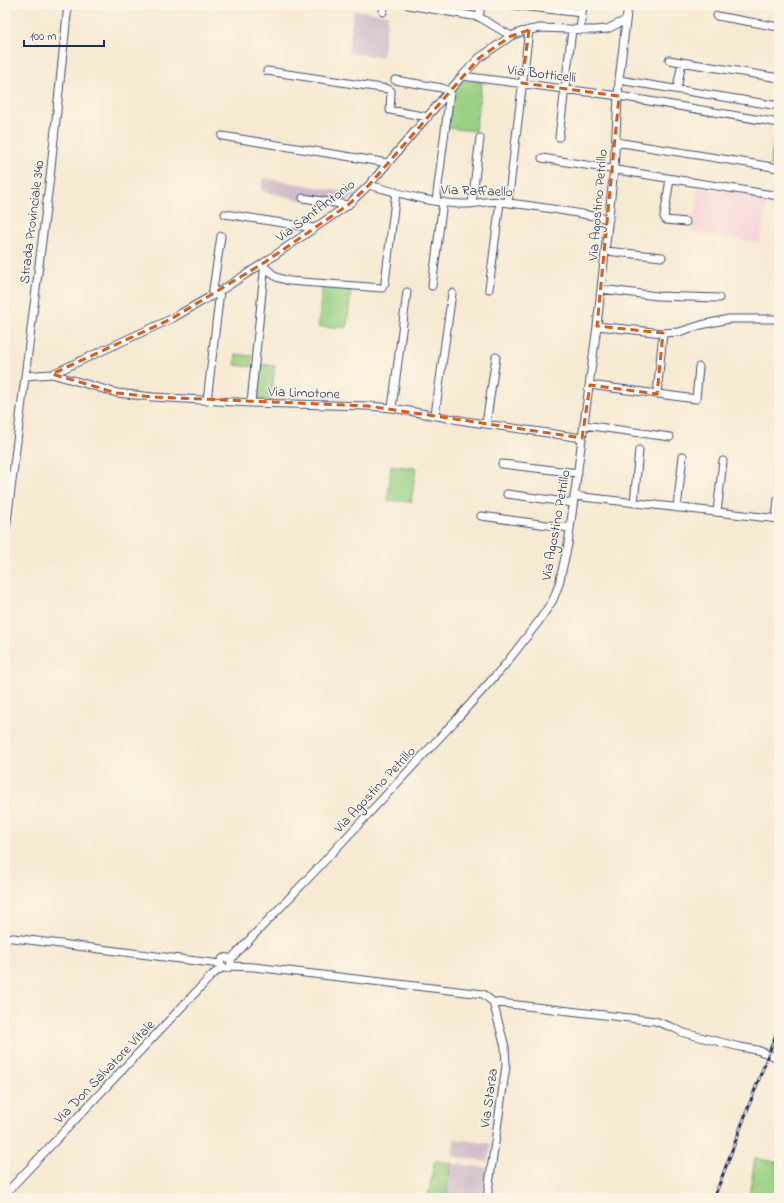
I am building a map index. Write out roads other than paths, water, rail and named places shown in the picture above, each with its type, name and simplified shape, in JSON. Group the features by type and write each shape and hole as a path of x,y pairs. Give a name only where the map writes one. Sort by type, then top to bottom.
{"street":[{"name":"Strada Provinciale 340","path":"5,537 50,177 68,5"},
{"path":"408,5 479,18 511,36"},
{"path":"479,18 481,5"},
{"path":"512,5 582,13"},
{"path":"559,137 565,89 576,30 583,5"},
{"name":"Via Agostino Petrillo","path":"230,963 236,954 397,784 504,666 530,633 553,600 559,584 570,528 590,385 606,251 614,169 619,80 628,5"},
{"path":"718,16 779,27"},
{"name":"Via Sant'Antonio","path":"52,374 171,319 212,296 265,264 348,205 369,185 479,58 511,36 540,28 576,30 607,29 626,20"},
{"path":"489,289 504,202 529,30"},
{"path":"669,60 779,78"},
{"path":"677,89 682,62"},
{"path":"267,70 388,89 390,91 390,110 428,117"},
{"name":"Via Botticelli","path":"462,76 619,96 779,123"},
{"path":"395,80 442,88 450,92 432,286"},
{"path":"619,80 779,106"},
{"path":"222,136 388,163"},
{"path":"472,203 480,138"},
{"path":"616,142 779,168"},
{"path":"542,158 779,196"},
{"path":"670,179 664,217 666,220 686,222"},
{"name":"Via Raffaello","path":"369,185 439,202 463,204 486,201 504,202 609,219"},
{"path":"265,264 276,277 289,281 383,285 396,192"},
{"path":"303,198 348,205"},
{"path":"225,214 314,228"},
{"path":"212,296 222,236"},
{"path":"606,251 662,257"},
{"path":"251,403 265,264"},
{"path":"601,289 657,296 719,298"},
{"path":"207,401 220,291"},
{"path":"392,408 407,292"},
{"path":"435,415 452,293"},
{"path":"597,326 663,333 679,332 701,325 729,319 779,319"},
{"path":"657,394 663,333"},
{"path":"486,424 496,357"},
{"path":"590,385 696,399 699,367"},
{"name":"Via Limotone","path":"25,376 52,374 117,393 153,397 207,401 392,408 582,438"},
{"path":"584,425 670,437"},
{"path":"634,503 639,450"},
{"path":"677,508 683,456"},
{"path":"717,512 723,461"},
{"path":"502,464 578,473"},
{"path":"507,494 634,503 777,519 778,499"},
{"path":"481,516 570,528"},
{"path":"5,937 221,966 223,959 227,958 230,963 254,967 483,994 493,1002 655,1021 684,1033 757,1050 779,1058"},
{"name":"Via Don Salvatore Vitale","path":"5,1194 221,966"},
{"name":"Via Starza","path":"487,1198 506,1066 505,1047 493,1002"}],"railway":[{"path":"714,1198 779,1026"}]}
